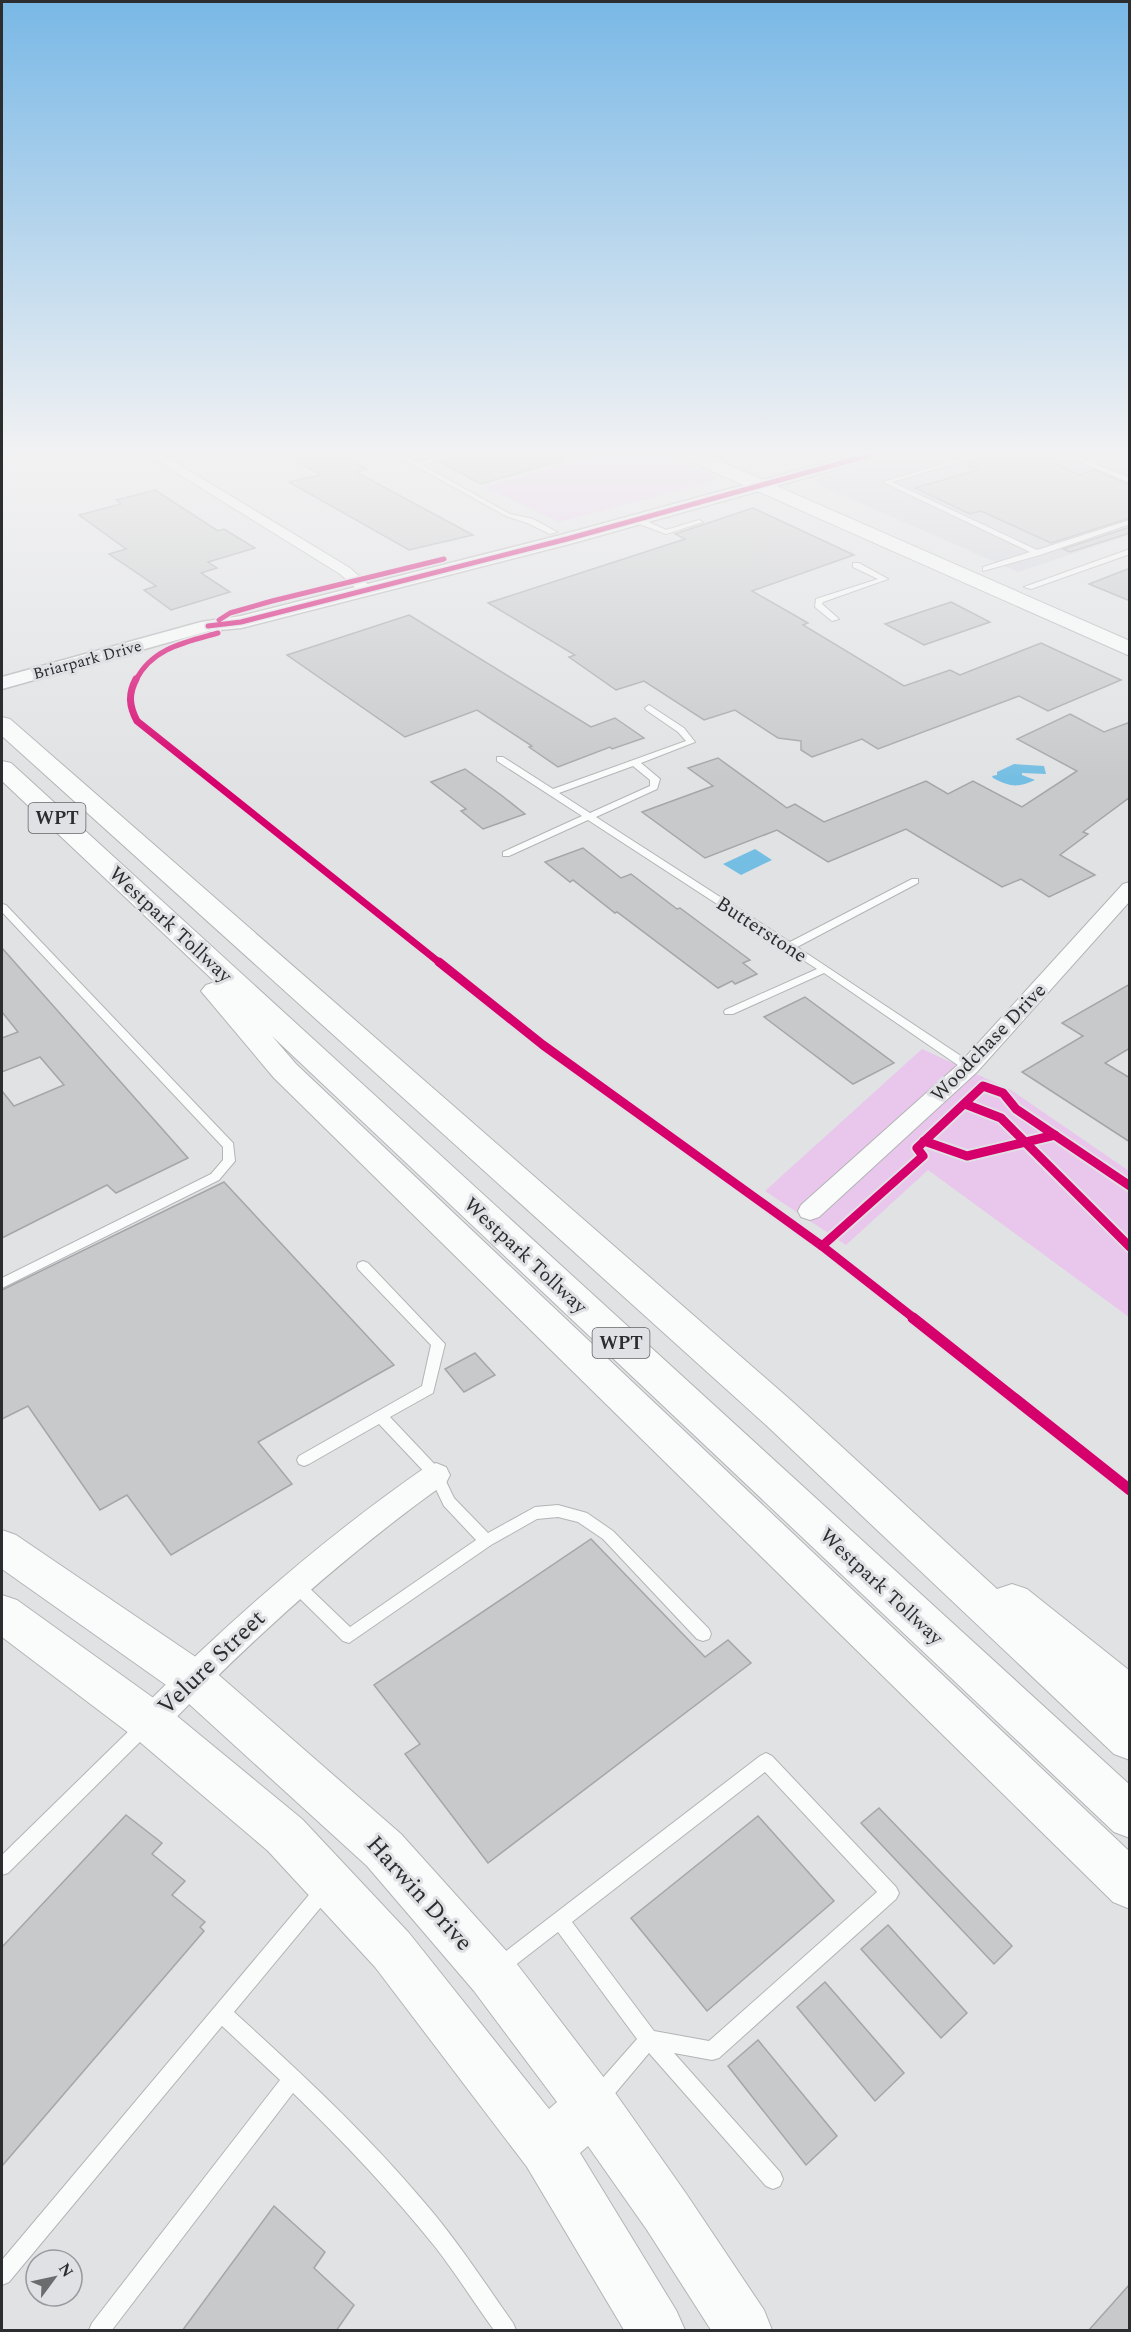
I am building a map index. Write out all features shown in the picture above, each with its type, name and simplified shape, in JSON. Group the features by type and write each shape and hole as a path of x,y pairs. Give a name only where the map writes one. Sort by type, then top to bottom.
{"main road":[{"path":"955,564 1126,639"},
{"path":"973,564 1028,587 1126,639"},
{"name":"Westpark Tollway","path":"2,724 780,1414 1130,1739"},
{"name":"Westpark Tollway","path":"2,768 1130,1816"},
{"path":"112,869 285,1071 1130,1886"},
{"path":"780,1414 1130,1698"},
{"name":"Harwin Drive","path":"2,1547 192,1678 384,1850 492,1973 592,2106 666,2211 744,2331"},
{"path":"2,1613 150,1722 285,1835 392,1950 546,2148 656,2331"},
{"path":"546,2148 592,2106"}],"street":[{"path":"332,564 360,584"},
{"name":"Briarpark Drive","path":"2,683 208,626 240,622 360,584 442,564"},
{"name":"Woodchase Drive","path":"810,1211 969,1067 1130,888"},
{"name":"Velure Street","path":"150,1722 192,1678 294,1583 376,1515 436,1475"}],"lane":[{"path":"986,569 1002,564"},
{"path":"1028,587 1094,564"},
{"path":"835,619 823,611 818,605 819,601 884,579 856,565"},
{"path":"553,792 691,742 681,730 649,708"},
{"name":"Butterstone","path":"500,759 825,969 969,1067"},
{"path":"507,854 654,787 656,779 635,763"},
{"path":"789,947 915,881"},
{"path":"2,907 229,1146 229,1161 215,1177 2,1282"},
{"path":"729,1012 825,969"},
{"path":"304,1460 428,1389 438,1344 363,1266"},
{"path":"381,1417 436,1475 450,1502 486,1541"},
{"path":"294,1583 349,1636 486,1541 536,1513 558,1511 582,1517 608,1535 703,1634"},
{"name":"Velure Street","path":"2,1868 150,1722"},
{"path":"492,1973 766,1761 890,1893 712,2051 649,2040"},
{"path":"2,2275 330,1883"},
{"path":"560,1920 649,2040 772,2178"},
{"path":"221,2012 293,2078 370,2156 443,2241 506,2331"},
{"path":"592,2106 649,2040"},
{"path":"99,2331 293,2078"}],"shaded area":[{"path":"999,564 1043,564 1018,572"},
{"path":"922,1049 1011,1090 1129,1171 1129,1317 928,1170 846,1245 765,1191"}],"water":[{"path":"1014,764 1044,766 1046,774 1022,773 1035,780 1019,785 1009,785 993,778 992,776 997,775 997,772"},
{"path":"755,849 772,860 741,875 723,864"}],"building":[{"path":"123,564 211,564 217,568 201,573 230,592 171,610 144,590 156,586"},
{"path":"609,564 829,564 752,591 808,623 803,625 904,686 950,670 960,675 1041,643 1121,680 1048,711 1019,696 878,749 862,739 812,757 801,750 801,741 778,738 735,710 704,720 644,681 616,690 569,657 575,655 488,603"},
{"path":"1130,568 1130,601 1089,584"},
{"path":"951,602 990,622 924,645 885,624"},
{"path":"409,615 591,727 615,718 644,738 612,749 610,747 558,767 529,747 532,746 477,710 405,737 287,655"},
{"path":"1070,714 1104,732 1130,722 1130,797 1083,832 1088,834 1060,855 1095,875 1049,897 1021,879 1002,887 906,829 828,862 777,830 705,858 642,812 713,786 688,768 718,758 787,808 795,804 824,822 926,781 948,794 973,781 1022,807 1077,771 1017,739"},
{"path":"465,769 525,814 483,829 461,811 466,809 431,782"},
{"path":"583,848 621,878 631,874 677,909 680,908 750,960 743,963 757,974 735,984 732,981 718,988 617,912 615,913 573,880 570,882 545,862"},
{"path":"2,948 188,1158 116,1193 107,1185 2,1238 2,1091 14,1106 64,1085 40,1057 2,1072 2,1038 18,1032 2,1012"},
{"path":"1130,984 1130,1048 1105,1063 1130,1078 1130,1142 1022,1072 1083,1036 1062,1023"},
{"path":"805,997 894,1063 853,1084 764,1017"},
{"path":"224,1182 394,1365 258,1442 292,1484 171,1555 127,1495 100,1510 28,1406 2,1419 2,1290"},
{"path":"475,1353 495,1375 464,1392 445,1369"},
{"path":"591,1539 705,1657 728,1640 751,1663 488,1863 405,1754 420,1744 374,1685"},
{"path":"879,1808 1012,1946 994,1964 861,1823"},
{"path":"126,1815 162,1843 152,1854 185,1881 172,1895 205,1922 200,1927 204,1931 2,2166 2,1947"},
{"path":"758,1816 834,1901 707,2011 631,1918"},
{"path":"888,1925 967,2013 941,2038 861,1949"},
{"path":"825,1982 904,2073 875,2101 797,2007"},
{"path":"758,2040 837,2136 806,2165 728,2066"},
{"path":"274,2206 325,2252 314,2268 354,2305 336,2331 182,2331"},
{"path":"1130,2284 1130,2331 1088,2331"}],"cycle path":[{"path":"219,620 230,613 272,601 424,564"},
{"path":"208,626 241,622 469,564"},
{"path":"218,633 177,644 155,657 146,666 132,686 130,698 131,709 137,721 543,1045 822,1246 1130,1490"},
{"path":"822,1246 923,1156 917,1148 983,1086 1003,1093 1016,1109 1130,1186"},
{"path":"965,1104 1001,1118 1130,1247"},
{"path":"924,1141 967,1156 1055,1135"}]}
